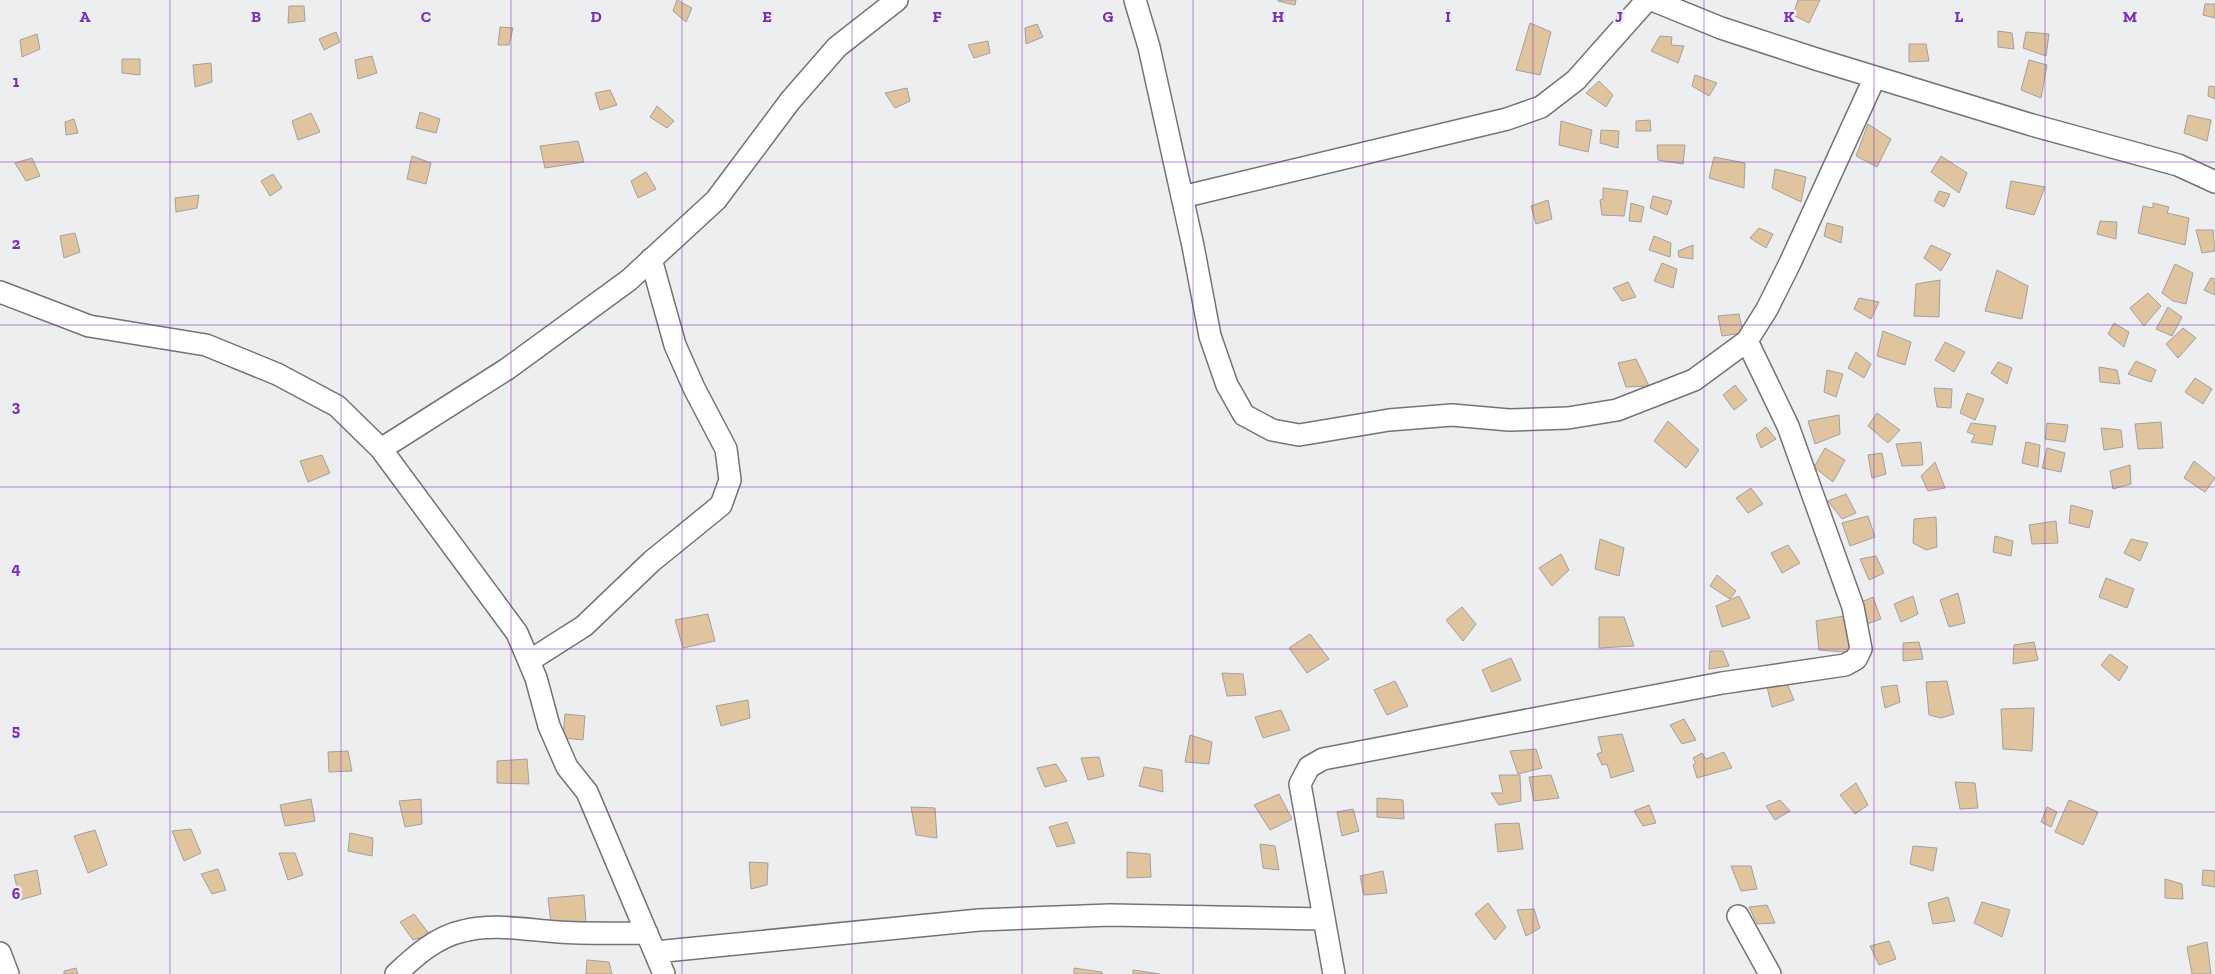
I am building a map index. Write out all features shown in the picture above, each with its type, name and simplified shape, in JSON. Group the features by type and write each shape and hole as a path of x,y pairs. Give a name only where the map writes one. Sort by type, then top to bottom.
{"street":[{"path":"381,449 507,369 629,280 716,200 790,101 837,47 897,0"},
{"path":"1135,0 1149,47 1210,336 1227,385 1244,415 1272,430 1298,435 1389,420 1452,415 1509,420 1568,418 1617,410 1694,380 1747,341 1767,309 1875,77"},
{"path":"1182,198 1507,119 1542,107 1576,80 1647,0"},
{"path":"1652,0 1721,28 1875,77 2032,125 2178,164 2215,182"},
{"path":"529,661 584,626 652,561 721,505 730,480 726,449 694,388 676,345 652,259"},
{"path":"0,292 89,326 206,345 277,374 337,406 381,449 517,634 536,678 549,726 568,767 587,792 664,974"},
{"path":"1334,974 1300,784 1309,767 1323,758 1712,685 1845,665 1856,659 1861,649 1853,607 1788,426 1747,341"},
{"path":"396,974 419,952 441,940 462,931 493,927 651,942 979,920 1110,915 1324,919"},
{"path":"1738,916 1770,974"},
{"path":"0,953 8,974"}],"building":[{"path":"677,0 692,8 686,22 673,11"},
{"path":"1278,0 1296,0 1295,5 1278,1"},
{"path":"1798,0 1820,0 1809,23 1793,15"},
{"path":"2205,4 2215,4 2215,18 2203,15"},
{"path":"289,6 304,6 305,21 288,23"},
{"path":"1530,23 1551,32 1540,75 1516,70"},
{"path":"1037,24 1043,37 1026,44 1025,28"},
{"path":"500,27 513,28 509,45 498,45"},
{"path":"1998,31 2012,33 2014,49 1998,47"},
{"path":"336,32 340,42 324,50 319,39"},
{"path":"2026,32 2049,34 2046,56 2023,48"},
{"path":"37,34 40,49 22,57 20,40"},
{"path":"1660,36 1672,37 1671,45 1684,46 1678,63 1651,51"},
{"path":"988,41 990,53 974,58 968,45"},
{"path":"1909,44 1926,44 1929,61 1909,62"},
{"path":"372,56 377,73 358,79 355,60"},
{"path":"122,59 140,59 140,75 122,73"},
{"path":"2029,60 2047,65 2041,98 2021,90"},
{"path":"211,63 212,82 195,87 193,65"},
{"path":"1695,75 1717,83 1709,96 1692,86"},
{"path":"1599,81 1613,95 1606,107 1586,93"},
{"path":"2209,86 2215,87 2215,99 2208,96"},
{"path":"907,88 910,101 895,108 885,93"},
{"path":"610,90 617,105 600,110 595,93"},
{"path":"657,106 674,121 667,128 650,117"},
{"path":"420,112 440,119 436,133 416,128"},
{"path":"311,113 320,132 298,140 292,121"},
{"path":"2188,115 2211,120 2207,141 2184,133"},
{"path":"74,119 78,133 66,135 65,122"},
{"path":"1650,120 1651,131 1636,131 1636,121"},
{"path":"1561,121 1592,130 1588,152 1559,145"},
{"path":"1868,124 1891,139 1877,167 1856,156"},
{"path":"1601,130 1619,131 1618,148 1600,143"},
{"path":"578,141 584,162 545,168 540,146"},
{"path":"1657,145 1685,145 1683,164 1658,160"},
{"path":"412,156 431,163 426,184 407,179"},
{"path":"1941,156 1967,173 1959,193 1931,172"},
{"path":"1714,157 1745,163 1744,188 1709,178"},
{"path":"32,158 40,176 26,181 15,163"},
{"path":"1775,169 1806,177 1801,202 1772,188"},
{"path":"646,172 656,189 638,198 631,181"},
{"path":"273,174 282,188 270,196 261,181"},
{"path":"2011,181 2045,187 2034,215 2006,208"},
{"path":"1603,188 1628,191 1624,216 1602,215 1600,200 1603,199"},
{"path":"1939,191 1950,194 1944,207 1934,201"},
{"path":"199,195 197,208 176,212 175,198"},
{"path":"1653,196 1672,201 1667,215 1650,208"},
{"path":"1548,200 1552,219 1536,224 1531,206"},
{"path":"1631,203 1644,207 1641,222 1629,221"},
{"path":"2153,203 2169,207 2167,213 2189,218 2185,245 2138,233 2143,206 2153,208"},
{"path":"2100,221 2117,222 2116,239 2097,234"},
{"path":"1827,223 1843,227 1841,243 1824,236"},
{"path":"1759,228 1773,234 1766,248 1750,238"},
{"path":"2196,230 2213,230 2215,251 2202,253"},
{"path":"75,233 80,252 64,258 60,236"},
{"path":"1654,236 1671,243 1670,257 1649,250"},
{"path":"1693,245 1693,259 1679,257 1678,251"},
{"path":"1931,245 1951,254 1941,271 1924,258"},
{"path":"1662,263 1677,269 1673,288 1654,281"},
{"path":"2175,264 2193,273 2186,304 2173,301 2162,293"},
{"path":"1997,270 2028,286 2022,319 1985,311"},
{"path":"2211,278 2215,279 2215,295 2204,290"},
{"path":"1940,280 1939,317 1914,316 1916,284"},
{"path":"1628,282 1636,297 1622,301 1613,288"},
{"path":"2148,293 2161,306 2144,326 2130,308"},
{"path":"1859,298 1879,302 1871,319 1854,309"},
{"path":"2168,307 2182,317 2172,336 2156,329"},
{"path":"1739,314 1743,333 1722,336 1718,316"},
{"path":"2114,323 2129,332 2124,347 2108,334"},
{"path":"2183,328 2196,338 2178,358 2166,344"},
{"path":"1883,331 1911,342 1905,365 1877,356"},
{"path":"1945,342 1965,352 1954,372 1935,360"},
{"path":"1856,352 1871,364 1864,378 1848,368"},
{"path":"1636,359 1649,386 1626,387 1618,363"},
{"path":"2136,361 2156,370 2151,382 2128,374"},
{"path":"1998,362 2012,368 2007,384 1991,373"},
{"path":"2099,367 2117,370 2120,384 2100,382"},
{"path":"1827,370 1843,374 1836,397 1824,392"},
{"path":"2195,378 2212,389 2203,404 2185,392"},
{"path":"1735,385 1747,400 1734,410 1723,395"},
{"path":"1934,388 1952,389 1951,408 1937,407"},
{"path":"1967,393 1984,399 1975,420 1960,413"},
{"path":"1877,413 1900,430 1888,443 1868,426"},
{"path":"1839,415 1840,434 1815,444 1808,421"},
{"path":"1668,421 1699,450 1686,468 1654,441"},
{"path":"2161,422 2163,448 2138,449 2135,424"},
{"path":"1971,423 1996,426 1992,445 1971,442 1975,435 1967,432"},
{"path":"2047,423 2068,425 2065,442 2045,439"},
{"path":"1766,427 1776,439 1761,448 1756,435"},
{"path":"2101,428 2121,430 2123,447 2104,450"},
{"path":"1921,442 1923,465 1902,466 1896,444"},
{"path":"2026,442 2040,445 2038,467 2022,463"},
{"path":"1825,448 1845,460 1833,482 1814,467"},
{"path":"2047,448 2065,453 2061,472 2042,468"},
{"path":"1882,453 1886,474 1872,478 1868,455"},
{"path":"322,455 330,473 308,482 300,461"},
{"path":"2194,461 2215,478 2205,492 2184,478"},
{"path":"1935,462 1945,488 1928,491 1921,476"},
{"path":"2130,465 2131,484 2113,489 2110,471"},
{"path":"1751,488 1763,504 1748,513 1736,498"},
{"path":"1846,494 1856,513 1842,519 1828,501"},
{"path":"2071,505 2093,511 2089,528 2069,523"},
{"path":"1868,516 1875,537 1850,546 1842,523"},
{"path":"1936,517 1937,547 1926,550 1913,543 1914,519"},
{"path":"2056,521 2058,543 2032,544 2029,525"},
{"path":"1995,536 2013,541 2011,556 1993,552"},
{"path":"1600,539 1624,548 1619,576 1595,569"},
{"path":"2131,539 2148,543 2140,561 2124,553"},
{"path":"1788,545 1800,563 1782,573 1771,553"},
{"path":"1561,554 1569,570 1552,586 1539,568"},
{"path":"1876,556 1884,573 1869,580 1860,559"},
{"path":"1717,575 1736,591 1730,599 1710,586"},
{"path":"2106,578 2134,589 2127,608 2099,597"},
{"path":"1958,593 1965,623 1949,627 1940,600"},
{"path":"1739,596 1750,618 1722,627 1716,606"},
{"path":"1913,596 1918,614 1901,622 1894,604"},
{"path":"1873,597 1881,619 1867,624 1859,603"},
{"path":"1462,607 1476,624 1463,641 1446,620"},
{"path":"708,614 715,641 683,648 675,620"},
{"path":"1849,615 1856,653 1819,650 1816,621"},
{"path":"1599,617 1624,617 1634,646 1599,648"},
{"path":"1310,634 1329,659 1307,673 1289,648"},
{"path":"1919,642 1923,659 1903,661 1903,643"},
{"path":"2034,642 2038,660 2013,664 2014,645"},
{"path":"1710,651 1723,651 1729,666 1709,669"},
{"path":"2110,654 2128,667 2119,681 2101,665"},
{"path":"1511,658 1521,680 1492,692 1482,670"},
{"path":"1222,673 1243,674 1246,695 1227,696"},
{"path":"1395,681 1408,706 1387,715 1374,690"},
{"path":"1786,681 1794,700 1772,707 1766,683"},
{"path":"1947,681 1954,714 1941,718 1929,715 1926,682"},
{"path":"1897,685 1900,702 1885,708 1881,687"},
{"path":"748,700 750,718 721,726 716,706"},
{"path":"2034,708 2032,751 2003,749 2001,709"},
{"path":"1281,710 1290,730 1263,738 1255,717"},
{"path":"565,714 585,716 583,740 563,738"},
{"path":"1684,719 1696,740 1682,744 1670,725"},
{"path":"1622,734 1634,771 1611,778 1607,764 1602,765 1597,754 1602,752 1598,737"},
{"path":"1190,735 1212,742 1209,764 1185,762"},
{"path":"1536,749 1542,768 1518,774 1510,751"},
{"path":"348,751 352,771 329,772 328,752"},
{"path":"1724,752 1732,768 1697,778 1693,765 1696,763 1693,758 1702,753 1706,759"},
{"path":"1099,757 1104,776 1088,780 1081,758"},
{"path":"527,759 529,784 497,783 497,761"},
{"path":"1056,764 1067,781 1045,787 1037,768"},
{"path":"1144,767 1162,770 1163,792 1139,786"},
{"path":"1499,775 1520,775 1521,801 1499,805 1491,793 1503,793"},
{"path":"1551,775 1559,798 1534,801 1529,777"},
{"path":"1955,782 1975,783 1978,808 1960,809"},
{"path":"1856,783 1868,805 1855,814 1840,795"},
{"path":"1279,794 1292,819 1270,830 1254,805"},
{"path":"1377,798 1403,800 1404,819 1377,817"},
{"path":"311,799 315,821 285,826 280,805"},
{"path":"421,799 422,824 405,827 399,801"},
{"path":"1780,800 1790,811 1775,820 1766,806"},
{"path":"2069,800 2098,812 2083,845 2055,832"},
{"path":"1649,805 1656,823 1643,826 1634,811"},
{"path":"911,807 935,808 937,838 916,835"},
{"path":"2047,807 2057,812 2051,827 2041,822"},
{"path":"1353,809 1359,831 1342,836 1337,812"},
{"path":"1067,822 1075,843 1057,847 1049,827"},
{"path":"1519,823 1523,849 1498,852 1495,824"},
{"path":"191,829 201,853 184,861 172,831"},
{"path":"95,830 107,865 88,873 74,836"},
{"path":"350,833 373,838 372,856 348,851"},
{"path":"1260,844 1275,846 1279,870 1263,868"},
{"path":"1913,846 1937,848 1933,871 1910,864"},
{"path":"1127,852 1150,854 1151,877 1127,878"},
{"path":"279,853 295,853 303,875 288,880"},
{"path":"749,862 768,863 767,885 751,889"},
{"path":"1731,866 1751,866 1757,889 1741,891"},
{"path":"218,869 226,890 212,894 201,874"},
{"path":"37,870 41,894 20,900 14,875"},
{"path":"2203,870 2215,871 2215,887 2202,885"},
{"path":"1383,871 1387,893 1364,895 1360,876"},
{"path":"2165,879 2182,884 2183,899 2165,898"},
{"path":"584,895 586,922 551,923 548,898"},
{"path":"1948,897 1955,921 1933,924 1928,903"},
{"path":"1982,902 2010,910 2002,937 1974,923"},
{"path":"1488,903 1506,927 1495,940 1475,914"},
{"path":"1767,905 1775,923 1757,924 1749,907"},
{"path":"1534,909 1540,928 1526,936 1517,910"},
{"path":"414,914 430,935 413,940 400,922"},
{"path":"1889,941 1896,959 1879,965 1870,946"},
{"path":"2207,942 2211,974 2192,974 2187,947"},
{"path":"587,960 609,962 612,974 586,974"},
{"path":"76,968 78,974 64,974 64,971"},
{"path":"1074,968 1102,972 1102,974 1074,974"},
{"path":"1133,970 1160,974 1133,974"}]}
